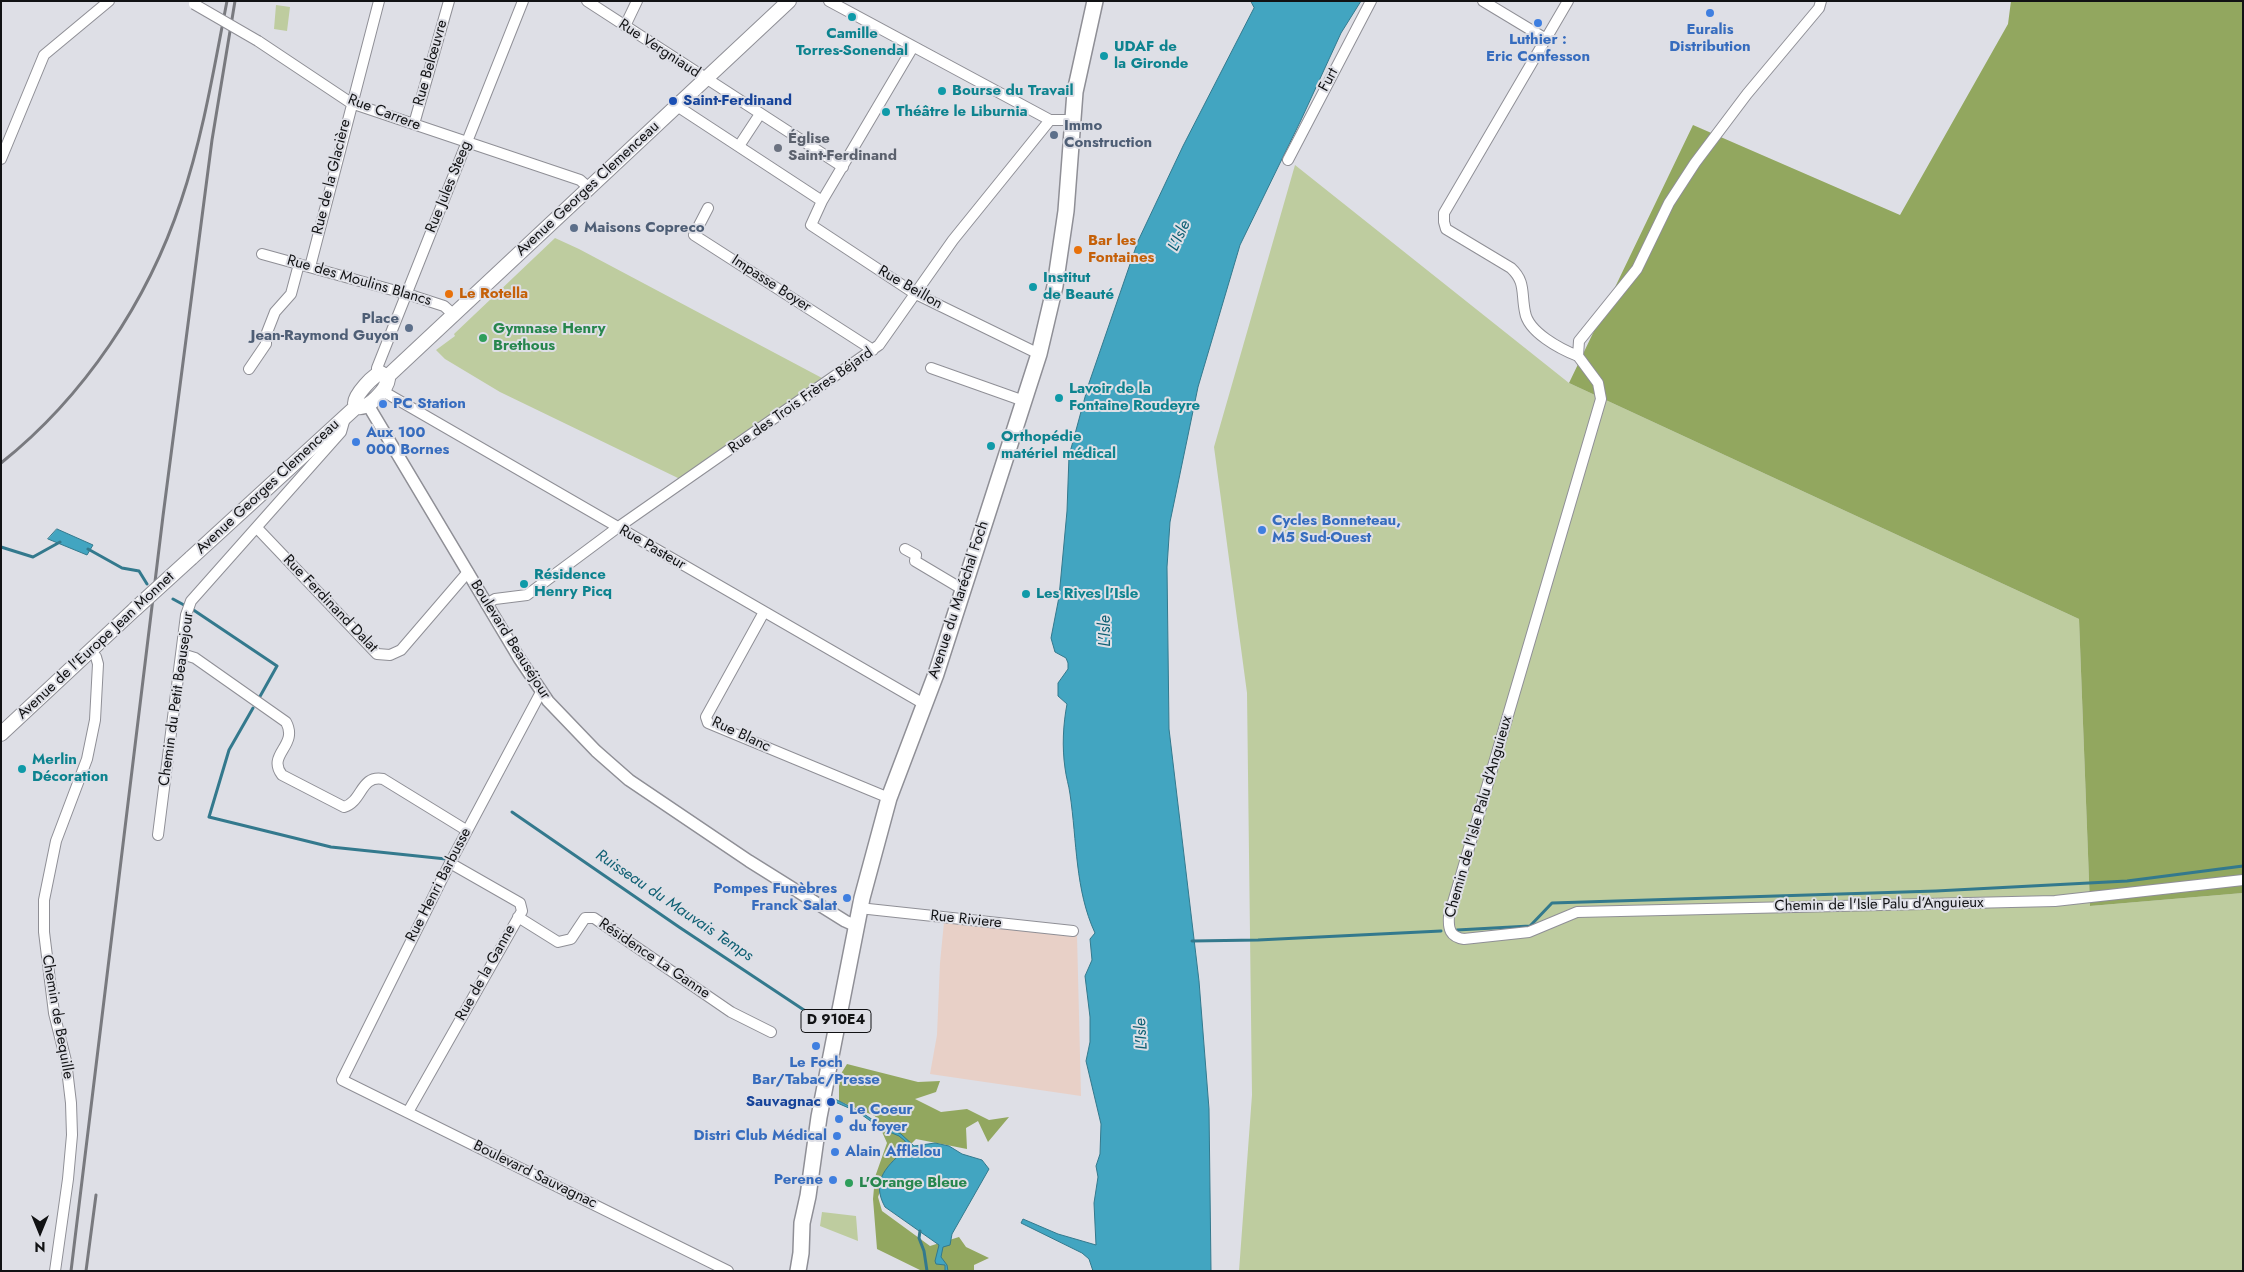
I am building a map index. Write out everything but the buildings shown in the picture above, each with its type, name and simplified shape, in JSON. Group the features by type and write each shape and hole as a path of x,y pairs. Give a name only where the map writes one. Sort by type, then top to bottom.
{"main road":[{"name":"Avenue Georges Clemenceau","path":"362,406 355,401 357,396 454,314 789,1"},
{"name":"Avenue du Maréchal Foch","path":"798,1271 802,1223 808,1196 825,1083 860,908 889,798 938,667 1039,354 1055,286 1066,211 1078,72 1095,1"},
{"name":"Avenue Georges Clemenceau","path":"191,558 346,417 380,392 387,384 382,375"},
{"name":"Avenue de l'Europe Jean Monnet","path":"1,734 191,558"},
{"name":"Avenue du Maréchal Foch","path":"808,1196 808,1265 810,1271"}],"street":[{"path":"1,159 44,55 110,1"},
{"name":"Rue de la Glacière","path":"310,267 379,1"},
{"name":"Rue Belœuvre","path":"414,124 450,1"},
{"name":"Rue Jules Steeg","path":"382,375 377,368 523,1"},
{"name":"Rue Vergniaud","path":"586,1 843,167"},
{"path":"625,26 637,1"},
{"path":"830,1 1050,120 1073,120"},
{"name":"Furt","path":"1288,160 1371,1"},
{"path":"1483,1 1546,39"},
{"path":"1568,1 1444,214 1444,222 1446,229 1512,268 1520,276 1525,313 1530,325 1558,348 1578,356 1579,341 1637,269 1669,203 1695,163 1747,94 1819,8 1821,1"},
{"name":"Rue Carrere","path":"192,2 258,41 351,103 580,180 589,188"},
{"path":"677,106 822,201 913,47"},
{"path":"739,146 760,114"},
{"name":"Rue des Trois Frères Béjard","path":"486,604 495,599 527,595 617,528 880,345 914,293 953,240 1050,120"},
{"name":"Rue Beillon","path":"822,201 810,224 914,293 1039,354"},
{"name":"Impasse Boyer","path":"708,208 694,235 873,350"},
{"name":"Rue des Moulins Blancs","path":"262,254 407,294 444,306 454,314"},
{"path":"248,370 266,344 266,335 275,312 291,294 299,264"},
{"name":"Chemin de l'Isle Palu d’Anguieux","path":"1578,356 1598,383 1600,399 1449,916 1448,926 1450,932 1456,938 1529,932 1577,912 2055,901 2243,880"},
{"path":"931,368 1024,401"},
{"name":"Rue Pasteur","path":"380,392 924,704"},
{"name":"Boulevard Beauséjour","path":"362,406 468,572 541,692 596,751 629,780 749,861 856,926"},
{"name":"Avenue Georges Clemenceau","path":"257,528 341,432 346,417"},
{"name":"Rue Ferdinand Dalat","path":"257,528 376,654 390,656 401,650 468,572"},
{"name":"Chemin du Petit Beausejour","path":"158,836 186,616 191,601 257,528"},
{"path":"905,549 916,555 915,561 962,589"},
{"name":"Rue Blanc","path":"764,612 706,717 708,723 889,798"},
{"name":"Chemin de Bequille","path":"54,1271 68,1179 72,1135 71,1103 66,1061 54,1013 44,932 44,900 56,841 87,758 95,720 98,664 96,657 91,651"},
{"path":"182,654 195,658 286,722 290,730 290,739 277,759 278,769 282,775 344,807 351,805 369,780 375,778 383,780 466,830"},
{"name":"Rue Henri Barbusse","path":"342,1080 466,830 541,692"},
{"name":"Rue de la Ganne","path":"408,1112 522,911 520,903 450,862"},
{"name":"Rue Riviere","path":"860,908 1073,931"},
{"name":"Résidence La Ganne","path":"518,918 558,942 571,939 585,918 594,918 731,1012 770,1032"},
{"name":"Boulevard Sauvagnac","path":"342,1080 728,1271"}],"shaded area":[{"path":"944,922 1077,935 1081,1096 930,1074 937,1035"}],"green space":[{"path":"2011,1 2243,1 2243,893 2090,906 2079,619 1569,383 1693,125 1900,215 2008,24"},
{"path":"276,5 290,7 287,31 274,29"},
{"path":"1295,165 1569,383 2079,619 2090,906 2243,893 2243,1271 1239,1271 1252,1095 1247,693 1214,447"},
{"path":"555,238 822,378 680,479 500,392 445,359 436,350 455,336 454,334"},
{"path":"847,1064 918,1082 940,1081 936,1092 915,1099 941,1112 967,1109 989,1120 1009,1117 988,1142 978,1121 966,1128 967,1149 916,1139 890,1165 878,1197 882,1211 930,1246 959,1237 966,1247 989,1258 974,1265 974,1271 922,1271 877,1249 873,1199 875,1177 887,1143 875,1116 839,1101 839,1077"},
{"path":"822,1212 856,1216 858,1241 820,1226"}],"water":[{"name":"L'Isle","path":"1251,1 1361,1 1341,33 1240,245 1198,387 1170,522 1167,567 1169,729 1199,981 1209,1109 1211,1271 1093,1271 1089,1259 1082,1253 1021,1223 1023,1219 1058,1234 1096,1245 1094,1203 1098,1177 1096,1166 1100,1154 1101,1124 1086,1061 1090,1042 1090,1017 1085,976 1092,960 1090,939 1095,933 1088,917 1080,883 1070,794 1065,771 1063,736 1067,704 1058,696 1058,683 1068,669 1068,663 1066,658 1055,652 1051,638 1059,597 1067,511 1069,456 1088,386 1138,241 1183,146 1254,8"},
{"path":"57,529 93,545 87,555 48,539"},
{"path":"835,1099 901,1134 914,1146 935,1143 949,1146 962,1154 982,1160 989,1169 952,1234 950,1245 943,1247 941,1257 947,1265 948,1271 945,1271 945,1265 936,1264 939,1245 885,1207 881,1197 879,1189 883,1174 907,1148 905,1141 899,1136 880,1128 858,1112 835,1102"}],"waterway":[{"name":"Ruisseau du Mauvais Temps","path":"1,547 33,557 60,542"},
{"name":"Ruisseau du Mauvais Temps","path":"88,549 122,568 139,571 147,584"},
{"name":"Ruisseau du Mauvais Temps","path":"173,599 184,605"},
{"name":"Ruisseau du Mauvais Temps","path":"192,609 277,666 258,700"},
{"name":"Ruisseau du Mauvais Temps","path":"253,708 229,750 209,817 331,847 446,859"},
{"name":"Ruisseau du Mauvais Temps","path":"512,812 679,927 822,1022"},
{"path":"1457,930 1530,926 1552,903 1936,891 2127,881 2243,866"},
{"path":"1192,941 1258,940 1441,931"},
{"path":"920,1231 919,1238 924,1251 927,1271"}],"railway":[{"path":"1,463 60,408 86,377 110,345 151,275 181,201 196,152 227,1"},
{"path":"71,1271 163,516 212,140 235,1"},
{"path":"86,1271 96,1195"}],"place":[{"name":"Euralis Distribution","path":"1710,13"},
{"name":"Camille Torres-Sonendal","path":"852,17"},
{"name":"Luthier : Eric Confesson","path":"1538,23"},
{"name":"UDAF de la Gironde","path":"1104,56"},
{"name":"Bourse du Travail","path":"942,91"},
{"name":"Saint-Ferdinand","path":"673,101"},
{"name":"Théâtre le Liburnia","path":"886,112"},
{"name":"Immo Construction","path":"1054,135"},
{"name":"Église Saint-Ferdinand","path":"778,148"},
{"name":"Maisons Copreco","path":"574,228"},
{"name":"Bar les Fontaines","path":"1078,250"},
{"name":"Institut de Beauté","path":"1033,287"},
{"name":"Le Rotella","path":"449,294"},
{"name":"Place Jean-Raymond Guyon","path":"409,328"},
{"name":"Gymnase Henry Brethous","path":"483,338"},
{"name":"Lavoir de la Fontaine Roudeyre","path":"1059,398"},
{"name":"PC Station","path":"383,404"},
{"name":"Aux 100 000 Bornes","path":"356,442"},
{"name":"Orthopédie matériel médical","path":"991,446"},
{"name":"Cycles Bonneteau, M5 Sud-Ouest","path":"1262,530"},
{"name":"Résidence Henry Picq","path":"524,584"},
{"name":"Les Rives l'Isle","path":"1026,594"},
{"name":"Merlin Décoration","path":"22,769"},
{"name":"Pompes Funèbres Franck Salat","path":"847,898"},
{"name":"Le Foch Bar/Tabac/Presse","path":"816,1046"},
{"name":"Sauvagnac","path":"831,1102"},
{"name":"Le Coeur du foyer","path":"839,1119"},
{"name":"Distri Club Médical","path":"837,1136"},
{"name":"Alain Afflelou","path":"835,1152"},
{"name":"Perene","path":"833,1180"},
{"name":"L'Orange Bleue","path":"849,1183"}]}
